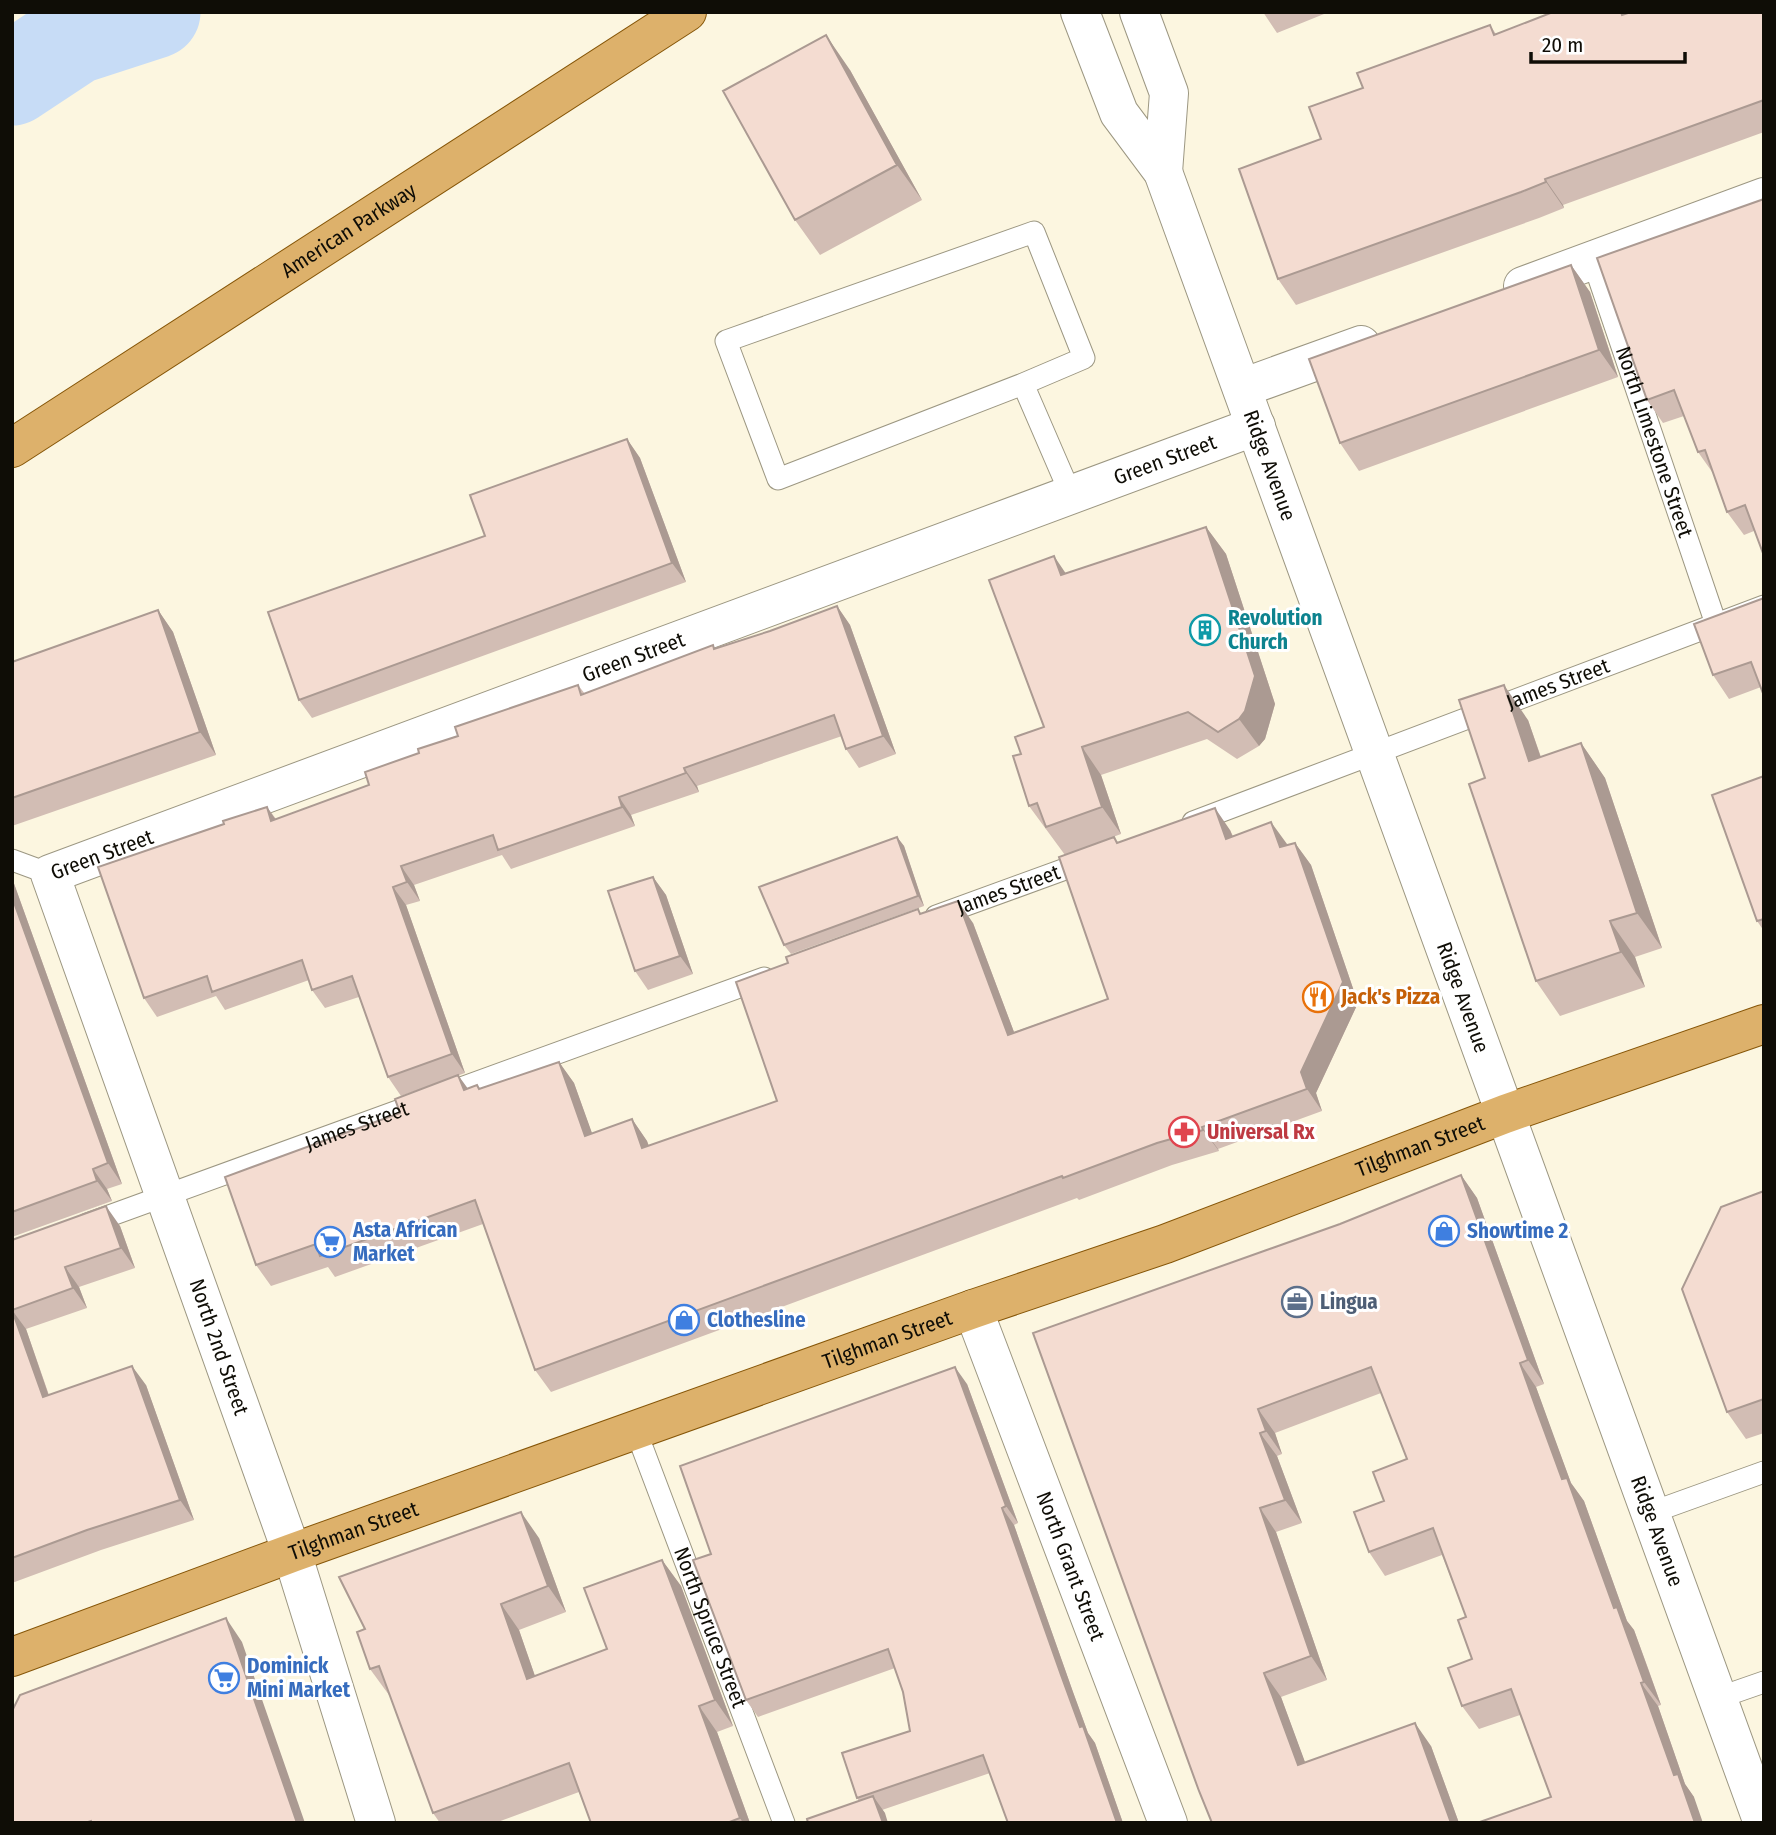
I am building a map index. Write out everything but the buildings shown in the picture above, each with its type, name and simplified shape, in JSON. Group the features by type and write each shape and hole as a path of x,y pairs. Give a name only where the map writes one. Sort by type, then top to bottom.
{"main road":[{"name":"American Parkway","path":"12,448 687,12"},
{"name":"Tilghman Street","path":"12,1657 292,1553 974,1309 1165,1244 1505,1114 1764,1024"}],"street":[{"name":"Ridge Avenue","path":"1080,12 1119,113 1163,172 1763,1823"},
{"name":"Ridge Avenue","path":"1139,12 1169,93 1163,172"},
{"path":"1489,298 1764,197"},
{"path":"1242,388 1398,331"},
{"name":"Green Street","path":"50,874 1255,426"},
{"name":"North 2nd Street","path":"50,874 167,1195 292,1553 376,1823"},
{"name":"North Grant Street","path":"974,1309 1168,1823"}],"lane":[{"path":"1034,232 1084,358 1023,384 778,479 726,341 1034,232"},
{"name":"North Limestone Street","path":"1593,261 1716,624"},
{"path":"1023,384 1071,495"},
{"name":"James Street","path":"1168,831 1376,756 1764,606"},
{"name":"James Street","path":"922,921 1104,855"},
{"name":"Green Street","path":"12,860 50,874"},
{"name":"James Street","path":"64,1232 779,972"},
{"name":"North Spruce Street","path":"636,1431 784,1823"},
{"path":"1650,1513 1764,1472"},
{"path":"1718,1698 1764,1682"}],"waterway":[{"path":"12,79 74,38 154,12"}],"place":[{"name":"Revolution Church","path":"1205,630"},
{"name":"Jack's Pizza","path":"1318,997"},
{"name":"Universal Rx","path":"1184,1132"},
{"name":"Showtime 2","path":"1444,1231"},
{"name":"Asta African Market","path":"330,1242"},
{"name":"Lingua","path":"1297,1302"},
{"name":"Clothesline","path":"684,1320"},
{"name":"Dominick Mini Market","path":"224,1678"}]}
